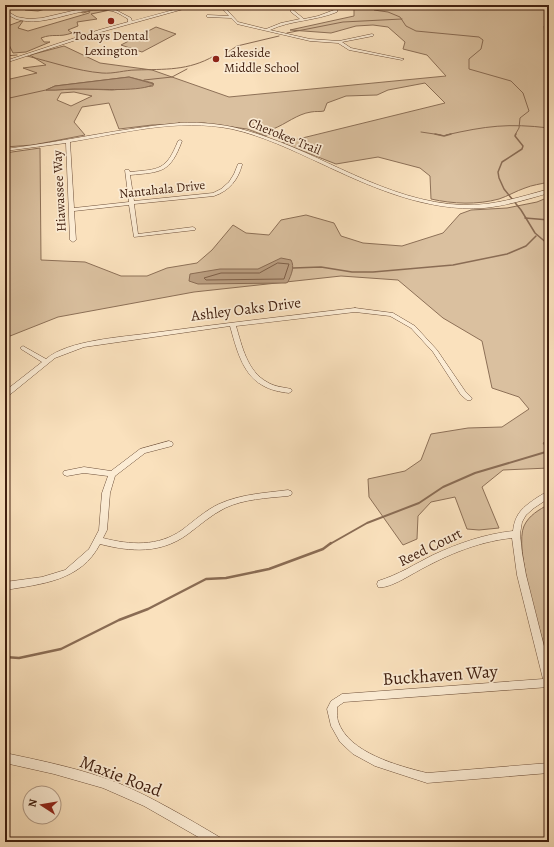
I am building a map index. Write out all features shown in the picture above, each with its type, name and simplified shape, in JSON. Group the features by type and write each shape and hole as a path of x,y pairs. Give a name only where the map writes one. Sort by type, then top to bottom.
{"street":[{"path":"5,62 130,22 196,5"},
{"path":"221,5 226,9 230,17 237,22 266,30 319,41 339,42 372,35"},
{"path":"226,9 244,5"},
{"path":"266,30 278,24 303,20 334,12 337,5"},
{"path":"5,11 15,18 29,20 79,9 100,8 113,10 130,22"},
{"path":"292,11 303,20"},
{"path":"208,16 230,17"},
{"path":"339,42 350,49 402,59"},
{"name":"Cherokee Trail","path":"5,150 68,142 160,127 197,124 218,125 260,136 391,191 418,200 464,206 497,204 549,191"},
{"path":"180,141 175,158 166,166 152,171 128,173 136,236 193,229"},
{"name":"Hiawassee Way","path":"68,142 73,240"},
{"name":"Nantahala Drive","path":"72,210 219,192 231,182 240,165"},
{"name":"Ashley Oaks Drive","path":"5,395 45,361 64,351 83,345 345,310 391,314 406,322 428,342 463,393 469,398"},
{"path":"232,324 244,363 249,370 271,388 289,390"},
{"path":"23,348 45,361"},
{"path":"5,586 42,582 68,572 92,551 100,540 103,530 106,493 112,474 143,451 169,444"},
{"path":"67,473 84,470 112,474"},
{"path":"100,540 127,547 156,546 178,536 214,511 230,502 244,498 288,493"},
{"path":"549,494 523,512 518,520 515,534 524,582 549,683"},
{"name":"Reed Court","path":"381,584 403,576 458,547 484,538 515,534"},
{"name":"Buckhaven Way","path":"549,683 342,698 334,704 332,709 334,723 347,743 356,751 375,761 412,774 427,778 549,768"},
{"name":"Maxie Road","path":"5,758 122,790 172,814 217,842"}],"shaded area":[{"path":"20,5 60,5 38,11 25,10"},
{"path":"60,5 86,5 85,7 69,9"},
{"path":"354,5 549,5 549,24 544,26 547,60 549,62 549,182 528,187 491,201 474,203 448,202 431,199 430,176 420,168 378,157 336,164 282,143 445,103 425,83 388,90 377,95 346,96 327,103 324,111 311,112 301,115 273,129 275,134 266,136 247,129 204,123 152,125 119,129 109,103 82,107 74,122 85,135 33,145 5,147 5,76 10,79 37,73 23,68 46,65 30,55 64,46 100,63 152,70 229,97 446,76 427,55 403,49 405,42 388,27 373,25 356,26 331,33 290,30 354,16","holes":["129,77 153,83 153,86 112,90 46,90 55,86","74,92 92,96 71,106 57,100 61,93"]},
{"path":"77,10 110,10 91,14 97,19 77,22 78,26 68,30 72,33 41,38 44,42 50,42 26,52 13,53 8,43 5,43 5,36 7,37 5,27 23,21 18,28 28,31 89,13 90,11 83,13"},
{"path":"156,27 176,34 142,52 121,45"},
{"path":"40,148 41,260 85,262 121,276 147,276 167,268 197,263 212,250 233,225 246,233 269,235 281,220 306,215 334,223 341,236 363,243 402,246 443,233 460,214 471,210 507,208 537,202 549,197 549,440 543,443 549,452 549,468 503,470 482,487 499,528 479,530 467,529 455,497 431,502 418,516 417,539 403,545 369,497 368,479 405,471 421,460 431,434 468,428 502,427 529,409 519,397 492,388 482,341 443,318 398,280 341,276 194,292 58,317 5,338 5,153"},
{"path":"549,504 549,653 546,653 533,607 525,569 522,551 522,537 526,522 535,513"}],"water":[{"path":"129,77 154,84 148,87 131,89 46,90 55,86"},
{"path":"281,258 291,260 293,268 288,282 286,283 198,284 189,281 190,274 220,269 258,269"}],"waterway":[{"path":"38,5 83,7 108,5"},
{"path":"370,5 374,10 388,12 401,19"},
{"path":"287,33 343,22 401,19"},
{"path":"401,19 406,26 416,31 479,37 483,40 481,49 469,59 469,69 511,81 523,93 529,111 520,118 519,126"},
{"path":"228,52 237,46 279,36"},
{"path":"5,56 17,55"},
{"path":"27,56 74,68 106,73 186,67 214,56"},
{"path":"144,80 172,77 187,69"},
{"path":"5,99 46,90"},
{"path":"446,135 473,129 497,126 519,126"},
{"path":"515,135 519,126"},
{"path":"519,126 549,128"},
{"path":"421,132 436,134"},
{"path":"436,134 441,135"},
{"path":"436,134 444,136 451,134"},
{"path":"516,134 515,136 523,146 522,149 502,162 498,172 504,189 526,218"},
{"path":"526,218 549,220"},
{"path":"526,218 535,233 549,245"},
{"path":"293,268 321,267 352,272 373,272 453,265 507,254 526,246 536,236"},
{"path":"330,544 367,523 419,503 443,487 475,473 549,451"},
{"path":"5,657 19,658 61,649 119,620 148,609 206,579 226,578 269,569 323,549 331,543"}],"place":[{"name":"Todays Dental Lexington","path":"111,21"},
{"name":"Lakeside Middle School","path":"216,59"}]}
